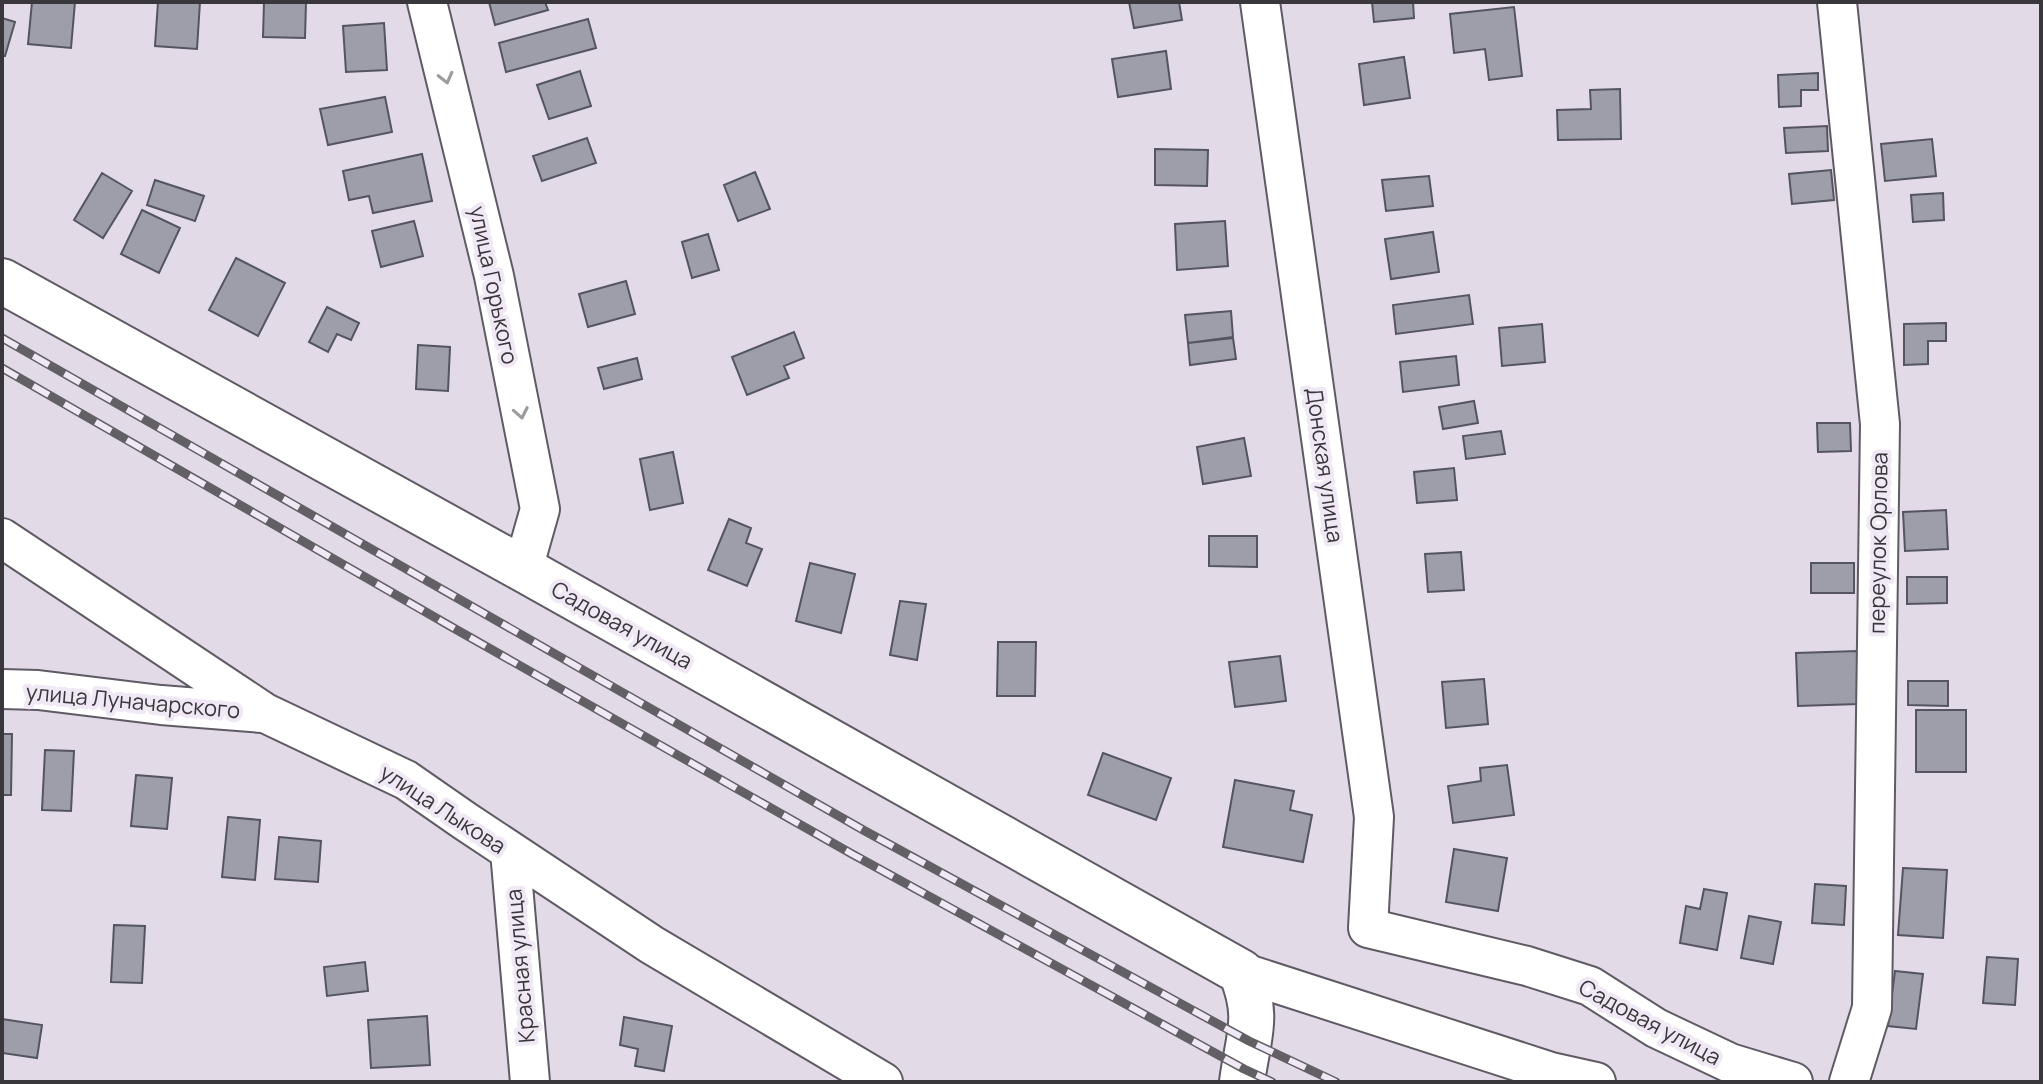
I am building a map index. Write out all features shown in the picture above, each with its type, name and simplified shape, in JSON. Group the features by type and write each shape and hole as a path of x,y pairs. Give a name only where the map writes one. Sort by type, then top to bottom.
{"street":[{"name":"улица Горького","path":"427,2 494,276 540,509 523,569"},
{"name":"Донская улица","path":"1260,2 1374,817 1368,928"},
{"name":"переулок Орлова","path":"1837,2 1880,424 1872,1008 1849,1082"},
{"name":"Садовая улица","path":"2,281 1241,972 1551,1072 1596,1082"},
{"name":"улица Лыкова","path":"2,538 265,713 406,780 652,945 883,1082"},
{"name":"улица Луначарского","path":"2,689 265,713"},
{"name":"Красная улица","path":"510,851 530,1082"},
{"name":"Садовая улица","path":"1368,928 1527,966 1590,986 1656,1028 1730,1063 1793,1082"},
{"path":"1241,972 1252,1004 1253,1019 1246,1061"}],"building":[{"path":"32,2 75,2 71,48 28,44"},
{"path":"158,2 200,2 197,49 155,46"},
{"path":"264,2 306,2 305,38 263,37"},
{"path":"489,2 545,2 548,10 495,25"},
{"path":"1129,2 1179,2 1182,20 1134,28"},
{"path":"1372,2 1413,2 1414,18 1374,22"},
{"path":"1514,7 1522,76 1489,80 1485,49 1454,53 1450,14"},
{"path":"2,18 15,22 5,56 2,56"},
{"path":"588,19 596,48 506,72 499,43"},
{"path":"384,23 387,70 346,72 343,26"},
{"path":"1166,51 1171,89 1118,97 1112,59"},
{"path":"1404,57 1410,98 1364,105 1359,64"},
{"path":"580,71 591,106 549,119 537,85"},
{"path":"1818,73 1818,90 1801,90 1801,106 1779,107 1778,75"},
{"path":"1620,89 1621,139 1558,140 1557,110 1591,109 1590,90"},
{"path":"385,97 392,132 328,145 320,109"},
{"path":"1827,126 1828,151 1786,153 1784,128"},
{"path":"587,138 596,163 542,181 533,156"},
{"path":"1932,139 1936,176 1885,181 1881,144"},
{"path":"1155,149 1208,150 1207,186 1155,185"},
{"path":"422,154 432,201 373,213 369,196 349,200 343,171"},
{"path":"1831,170 1834,200 1792,204 1789,174"},
{"path":"755,172 770,209 738,221 724,185"},
{"path":"102,173 132,191 103,238 74,220"},
{"path":"1429,176 1433,206 1386,211 1382,180"},
{"path":"155,180 204,196 195,221 147,205"},
{"path":"1943,193 1944,220 1913,222 1911,195"},
{"path":"142,210 180,228 159,273 121,254"},
{"path":"414,221 423,256 381,267 372,231"},
{"path":"1225,221 1228,266 1177,270 1175,224"},
{"path":"1433,232 1439,272 1391,279 1385,239"},
{"path":"708,234 719,270 692,278 682,242"},
{"path":"236,258 285,283 258,336 209,310"},
{"path":"626,281 635,314 588,327 579,294"},
{"path":"1469,295 1473,324 1396,334 1393,305"},
{"path":"327,307 359,323 351,340 337,334 328,352 309,342"},
{"path":"1231,311 1233,337 1188,343 1185,315"},
{"path":"1946,323 1946,341 1928,341 1928,364 1904,365 1904,324"},
{"path":"1542,324 1545,362 1502,366 1499,328"},
{"path":"794,332 804,358 784,366 789,378 747,395 732,357"},
{"path":"1233,338 1236,359 1190,365 1188,343"},
{"path":"418,345 450,347 448,391 416,389"},
{"path":"1456,356 1459,385 1403,392 1400,362"},
{"path":"637,358 642,379 604,389 598,368"},
{"path":"1474,401 1478,423 1443,429 1439,407"},
{"path":"1817,423 1850,423 1851,451 1818,452"},
{"path":"1501,431 1505,454 1466,459 1463,436"},
{"path":"1244,438 1251,476 1203,484 1197,447"},
{"path":"673,452 683,503 650,510 640,459"},
{"path":"1454,468 1457,500 1417,503 1414,472"},
{"path":"1946,510 1948,549 1905,551 1903,512"},
{"path":"729,519 751,528 746,543 762,549 747,586 708,570"},
{"path":"1209,536 1257,536 1257,567 1209,566"},
{"path":"1461,552 1464,590 1428,592 1425,554"},
{"path":"810,563 855,574 841,633 796,621"},
{"path":"1811,563 1854,563 1854,593 1811,593"},
{"path":"1907,577 1947,577 1947,603 1907,604"},
{"path":"900,601 926,604 917,660 890,655"},
{"path":"998,642 1036,642 1035,696 997,696"},
{"path":"1857,651 1858,704 1798,706 1796,653"},
{"path":"1280,656 1286,701 1235,707 1229,662"},
{"path":"1484,679 1488,724 1446,728 1442,682"},
{"path":"1908,681 1948,681 1948,706 1908,705"},
{"path":"1916,710 1966,710 1966,772 1916,772"},
{"path":"2,734 12,734 11,795 2,795"},
{"path":"45,750 74,751 71,811 42,810"},
{"path":"1103,753 1171,778 1156,820 1088,795"},
{"path":"1507,765 1514,815 1453,823 1448,786 1481,781 1480,768"},
{"path":"136,775 172,778 167,829 131,826"},
{"path":"1235,780 1294,791 1290,810 1312,815 1303,862 1223,847"},
{"path":"228,817 260,820 255,880 222,877"},
{"path":"279,837 321,841 318,882 275,879"},
{"path":"1454,849 1507,858 1498,911 1446,902"},
{"path":"1903,868 1947,870 1943,938 1898,935"},
{"path":"1815,884 1846,886 1844,925 1812,923"},
{"path":"1704,889 1727,893 1717,950 1680,943 1686,906 1700,909"},
{"path":"1749,916 1781,922 1773,964 1741,958"},
{"path":"114,925 145,926 142,983 111,982"},
{"path":"1987,957 2018,959 2015,1005 1983,1003"},
{"path":"365,962 368,991 327,996 324,967"},
{"path":"1895,971 1923,974 1916,1029 1888,1026"},
{"path":"427,1016 430,1065 371,1068 368,1020"},
{"path":"624,1017 672,1026 664,1071 635,1066 638,1049 620,1045"},
{"path":"2,1019 42,1025 37,1058 2,1053"}],"railway":[{"path":"2,338 865,831 1249,1041 1336,1082"},
{"path":"2,368 852,854 1272,1082"}]}
